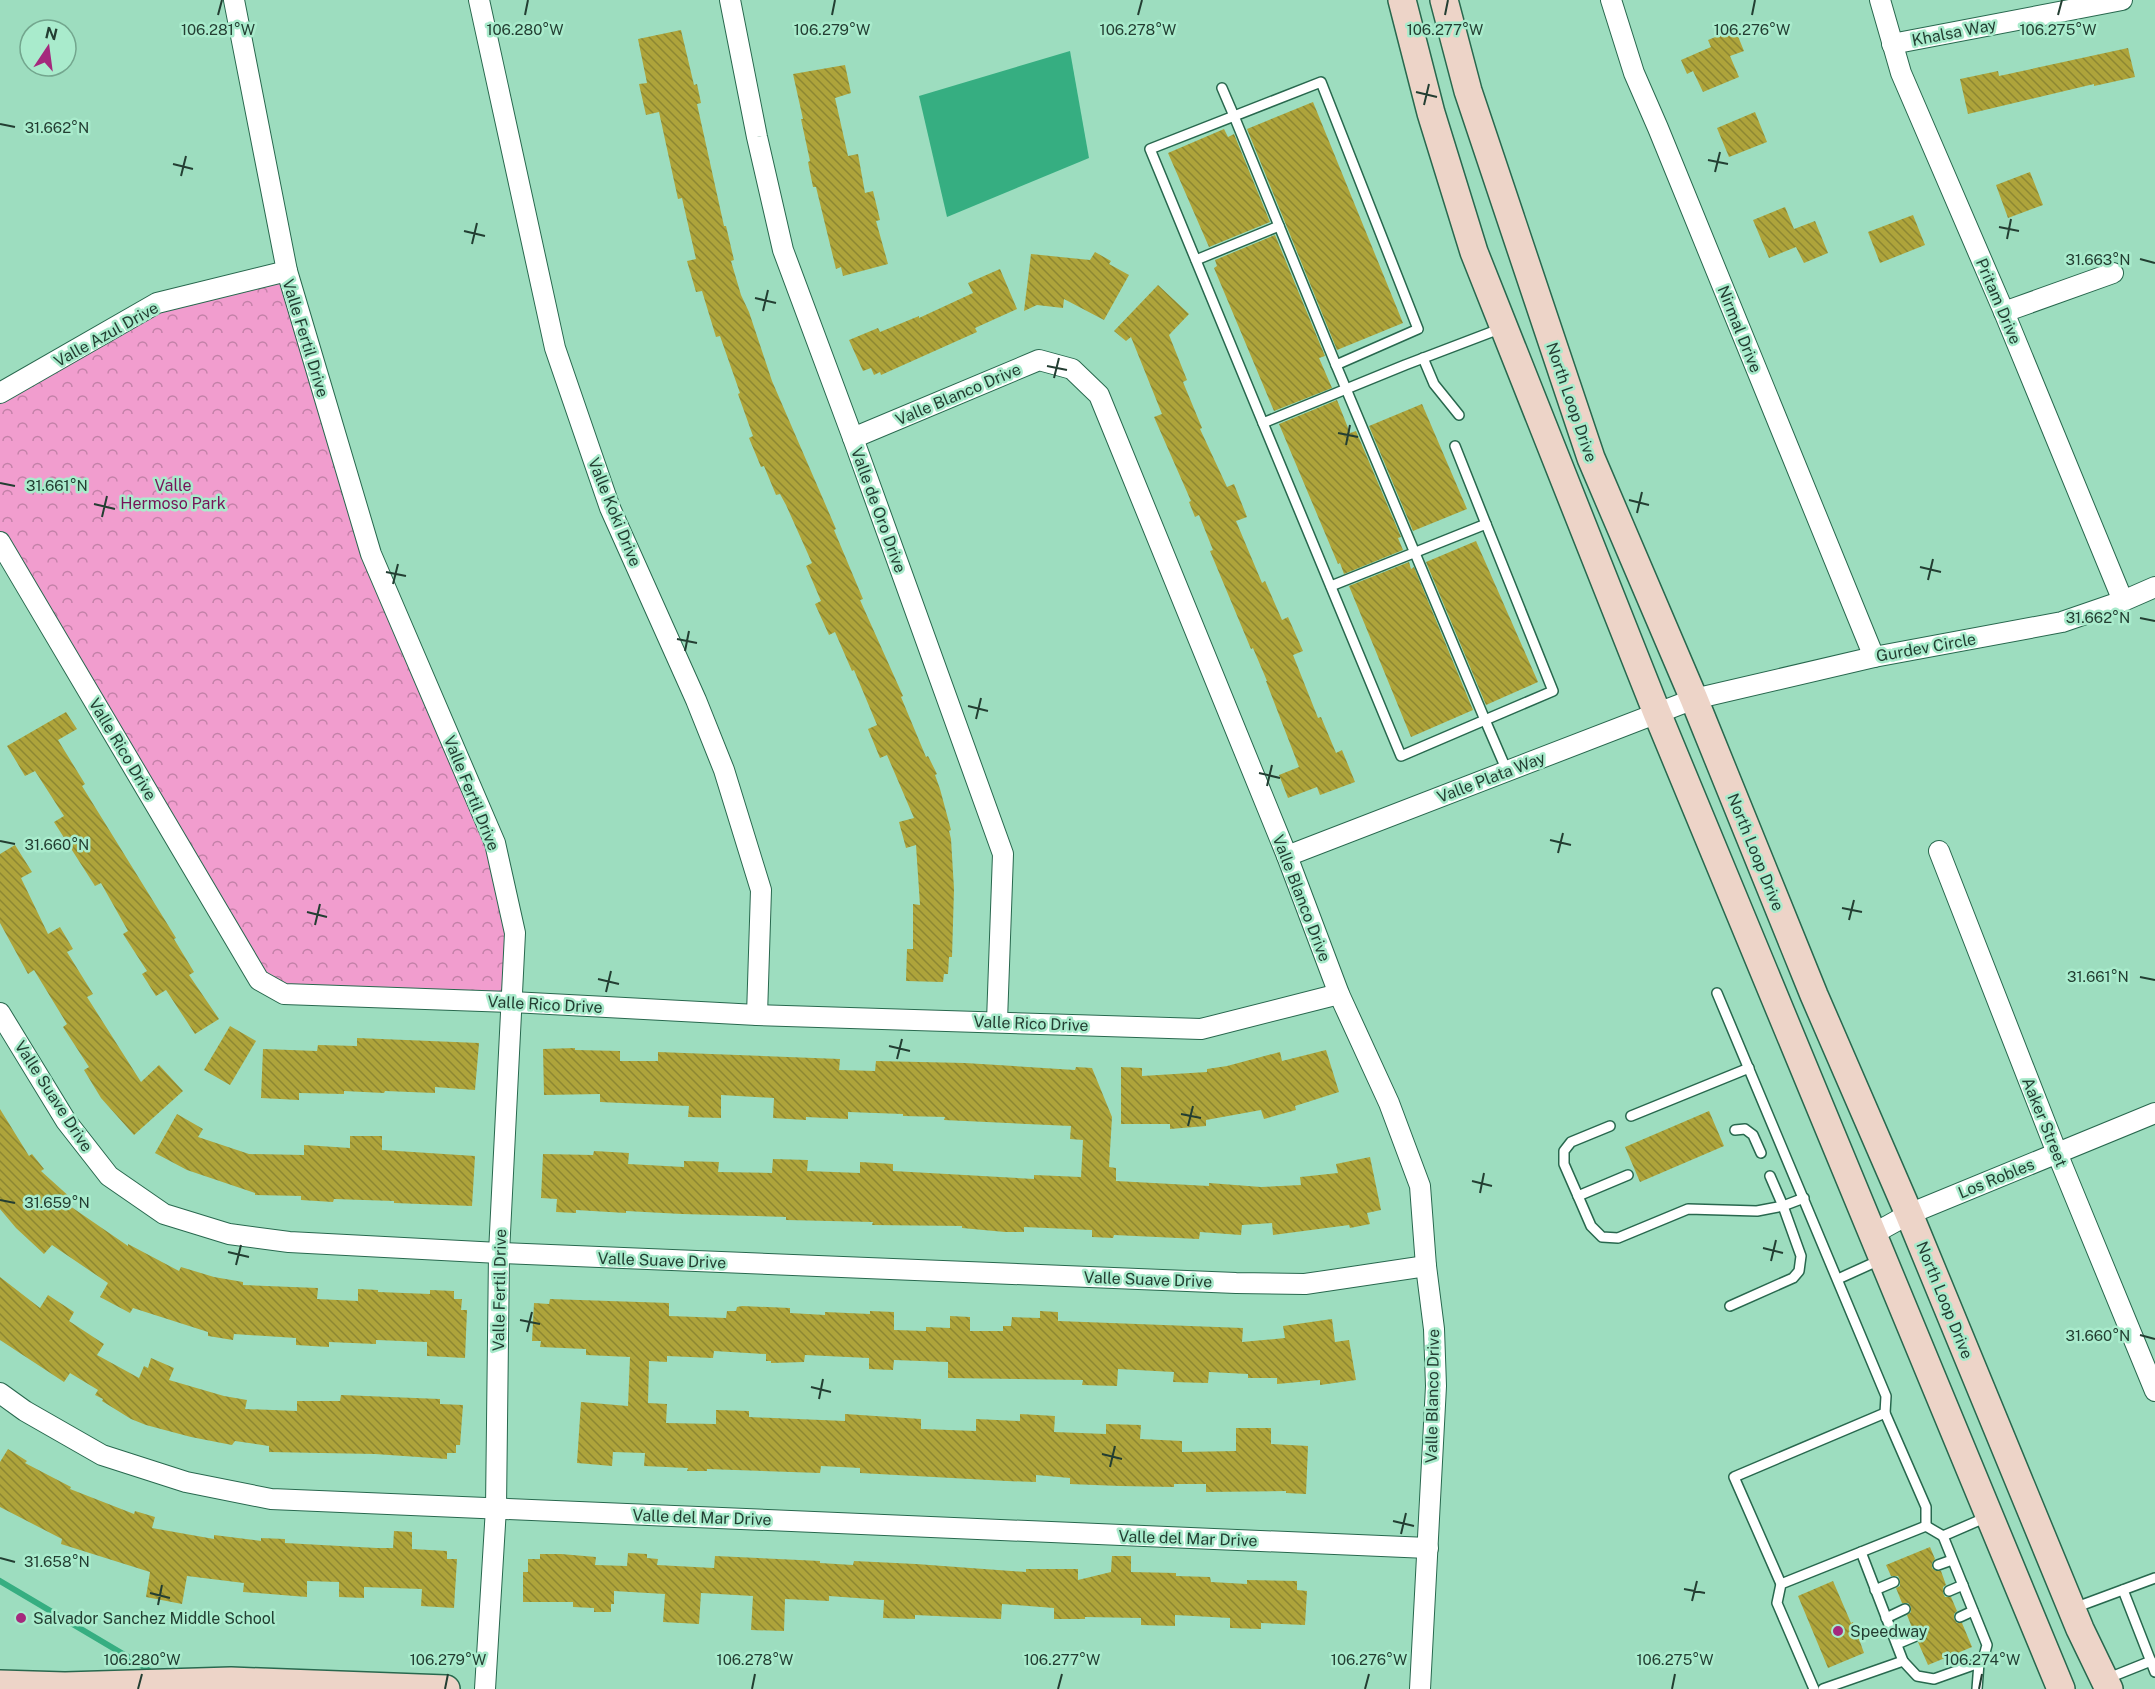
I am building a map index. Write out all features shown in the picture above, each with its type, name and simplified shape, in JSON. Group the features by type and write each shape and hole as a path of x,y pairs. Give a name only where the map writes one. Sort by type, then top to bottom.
{"main road":[{"name":"North Loop Drive","path":"1402,0 1431,113 1474,252 1657,713 2061,1689"},
{"name":"North Loop Drive","path":"1444,0 1468,91 1591,458 1694,699 1814,995 1910,1214 2072,1609 2107,1684"},
{"path":"0,1684 65,1686 231,1681 446,1689"}],"street":[{"name":"Valle Fertil Drive","path":"234,0 286,271 371,554 495,843 515,933 499,1253 496,1508 485,1689"},
{"name":"Valle Koki Drive","path":"479,0 555,348 610,508 696,700 724,770 761,890 756,1015"},
{"name":"Valle de Oro Drive","path":"730,0 757,137 783,250 854,438 1003,854 997,1021"},
{"name":"Nirmal Drive","path":"1611,0 1634,73 1874,657"},
{"name":"Pritam Drive","path":"1880,0 1901,73 2004,312 2123,601"},
{"name":"Khalsa Way","path":"1892,44 2122,0"},
{"name":"Valle Azul Drive","path":"0,393 157,303 286,271"},
{"path":"2004,312 2114,273"},
{"name":"Valle Blanco Drive","path":"854,438 1039,360 1072,369 1099,395 1287,856 1339,994 1389,1103 1420,1186 1426,1266 1434,1329 1436,1386 1420,1689"},
{"name":"Valle Rico Drive","path":"0,542 259,980 284,994 512,1002 756,1015 1201,1029 1339,994"},
{"name":"Gurdev Circle","path":"1694,699 1874,657 2062,622 2123,601 2155,587"},
{"name":"Valle Plata Way","path":"1287,856 1694,699"},
{"name":"Aaker Street","path":"1939,851 2057,1153 2155,1390"},
{"name":"Valle Suave Drive","path":"0,1013 66,1120 109,1176 164,1214 229,1233 289,1242 499,1253 1236,1283 1305,1284 1426,1266"},
{"name":"Los Robles","path":"1878,1246 1910,1214 2155,1113"},
{"name":"Valle del Mar Drive","path":"0,1393 25,1411 102,1455 186,1482 271,1499 1428,1548"}],"lane":[{"path":"1336,365 1418,328 1321,82 1150,149 1401,756 1553,691 1455,446"},
{"path":"1222,88 1507,771"},
{"path":"1196,260 1279,226"},
{"path":"1263,423 1504,327"},
{"path":"1423,358 1434,384 1460,415"},
{"path":"1331,586 1486,524"},
{"path":"1717,993 1886,1396 1885,1413 1926,1507 1926,1526"},
{"path":"1631,1116 1749,1068"},
{"path":"1610,1126 1571,1142 1564,1151 1564,1164 1591,1226 1602,1237 1618,1238 1688,1209 1757,1210 1784,1206 1804,1198"},
{"path":"1735,1130 1745,1129 1754,1135 1761,1153"},
{"path":"1578,1196 1628,1175"},
{"path":"1730,1306 1793,1278 1799,1271 1801,1256 1784,1206 1770,1176"},
{"path":"1838,1279 1878,1246"},
{"path":"1814,1689 1777,1603 1781,1584 1734,1477 1885,1413"},
{"path":"1943,1536 1989,1516"},
{"path":"1861,1552 1903,1661 1917,1676 1934,1678 1978,1663 1984,1656 1987,1646 1943,1536 1926,1526"},
{"path":"1781,1584 1926,1526"},
{"path":"1938,1565 1952,1560"},
{"path":"2072,1609 2155,1578"},
{"path":"1875,1590 1894,1582"},
{"path":"1948,1591 1963,1585"},
{"path":"2123,1590 2155,1672"},
{"path":"1886,1618 1905,1609"},
{"path":"1960,1617 1973,1611"},
{"path":"1897,1644 1916,1636"},
{"path":"2145,1647 2155,1643"},
{"path":"1823,1689 1903,1661"},
{"path":"2107,1684 2151,1661"},
{"path":"1977,1689 1978,1663"}],"green space":[{"name":"Valle Hermoso Park","path":"287,271 371,554 495,843 515,933 512,1002 284,994 259,980 0,542 0,393 157,303"}],"shaded area":[{"path":"1070,51 1089,158 947,217 919,96"}],"building":[{"path":"1735,29 1744,51 1730,56 1739,77 1703,92 1693,71 1687,74 1681,60 1711,47 1708,40"},
{"path":"681,30 694,85 697,84 701,103 697,104 724,226 726,226 734,260 731,261 741,295 772,381 836,529 834,530 863,599 860,600 903,696 901,697 926,757 928,756 937,774 935,775 951,830 949,831 954,889 952,957 949,957 948,974 944,974 943,982 906,981 907,949 913,949 913,904 920,905 916,845 906,848 899,822 914,818 887,755 880,758 868,729 877,725 854,670 852,671 835,632 829,635 815,604 821,601 806,566 812,563 786,505 780,494 776,495 749,438 753,436 738,394 740,393 720,336 716,337 702,291 696,292 687,261 696,259 682,198 678,199 659,112 646,115 639,84 647,83 638,39"},
{"path":"2128,48 2135,77 2094,86 2094,84 1968,114 1960,79 1998,71 1999,76"},
{"path":"845,65 851,93 835,98 848,156 858,154 865,193 873,191 880,220 876,221 888,264 843,276 841,267 836,269 816,187 813,187 801,119 803,119 793,74"},
{"path":"1313,102 1403,323 1337,350 1247,129"},
{"path":"1755,112 1767,142 1729,157 1717,128"},
{"path":"1224,129 1228,137 1234,134 1270,222 1209,247 1168,153"},
{"path":"2030,172 2043,205 2008,218 1996,185"},
{"path":"1785,207 1794,229 1815,221 1828,253 1804,263 1796,247 1769,258 1753,220"},
{"path":"1913,215 1925,245 1880,263 1868,232"},
{"path":"1275,235 1325,356 1319,358 1332,388 1274,411 1214,268 1217,266 1215,260"},
{"path":"1095,252 1111,261 1109,264 1129,275 1104,320 1064,299 1063,308 1037,305 1024,311 1031,254 1090,260"},
{"path":"1000,269 1017,309 975,328 977,332 881,375 880,372 874,375 871,368 863,371 849,340 878,328 880,332 919,316 919,318 973,293 968,283"},
{"path":"1158,285 1189,314 1169,335 1187,380 1183,382 1202,428 1200,429 1227,487 1234,484 1247,517 1236,521 1262,583 1265,581 1282,620 1288,617 1303,651 1293,655 1318,718 1321,717 1336,753 1342,750 1355,782 1320,795 1317,787 1288,798 1279,775 1299,767 1267,681 1253,648 1251,649 1210,551 1213,550 1199,515 1195,517 1189,502 1191,501 1154,417 1162,414 1131,337 1126,341 1114,331"},
{"path":"1337,400 1350,433 1356,431 1401,537 1398,538 1403,550 1344,574 1279,424"},
{"path":"1422,404 1467,509 1413,531 1369,426"},
{"path":"1476,541 1538,682 1486,705 1426,562"},
{"path":"1409,562 1411,569 1414,567 1473,710 1411,737 1349,586"},
{"path":"66,712 77,729 58,740 85,784 82,786 176,938 174,939 194,972 189,975 219,1019 195,1034 166,990 156,996 142,974 147,971 123,934 128,931 101,883 95,886 54,822 64,816 35,771 25,776 7,746"},
{"path":"15,845 32,872 21,878 48,934 60,927 73,949 67,952 93,994 87,997 141,1082 159,1065 183,1091 134,1135 101,1098 84,1070 89,1067 63,1027 67,1024 34,970 28,974 0,923 0,854"},
{"path":"230,1026 256,1041 230,1085 204,1070"},
{"path":"357,1038 479,1043 475,1090 435,1087 435,1093 344,1091 344,1094 299,1093 299,1100 261,1098 263,1049 317,1051 318,1045 357,1046"},
{"path":"575,1048 575,1050 620,1051 620,1061 658,1061 658,1052 840,1059 839,1070 875,1071 876,1061 965,1063 1075,1070 1076,1067 1092,1068 1112,1117 1109,1167 1116,1168 1116,1181 1209,1186 1209,1183 1261,1187 1301,1185 1300,1177 1338,1173 1336,1164 1370,1157 1381,1210 1367,1213 1370,1224 1350,1228 1349,1225 1273,1235 1272,1223 1242,1225 1241,1235 1200,1232 1199,1239 1114,1235 1113,1238 1092,1237 1092,1230 1024,1227 1024,1232 1005,1232 962,1228 962,1226 872,1225 873,1222 786,1220 786,1217 626,1211 626,1213 576,1210 576,1213 556,1212 557,1199 541,1198 543,1154 593,1155 594,1151 629,1153 628,1164 684,1167 684,1161 719,1162 718,1172 772,1173 773,1159 808,1160 807,1171 860,1173 860,1162 893,1164 893,1171 1034,1179 1034,1175 1081,1177 1083,1140 1070,1139 1071,1126 944,1120 945,1117 848,1112 848,1119 773,1118 774,1098 721,1095 721,1118 688,1117 689,1106 600,1102 600,1094 544,1095 543,1049"},
{"path":"1326,1050 1339,1092 1295,1106 1296,1110 1264,1119 1261,1110 1206,1120 1206,1126 1170,1129 1170,1124 1121,1124 1121,1067 1142,1068 1142,1076 1207,1072 1207,1069 1280,1052 1282,1061"},
{"path":"0,1109 29,1156 32,1154 44,1169 41,1171 72,1199 67,1204 128,1246 128,1244 179,1271 181,1267 214,1277 243,1282 243,1285 318,1288 317,1299 358,1301 358,1289 430,1294 430,1290 454,1291 454,1299 462,1299 461,1310 467,1310 465,1358 427,1356 427,1342 376,1340 376,1344 329,1342 329,1347 296,1345 296,1338 234,1334 233,1340 208,1336 208,1332 133,1308 130,1313 100,1297 108,1283 52,1245 44,1254 16,1228 0,1209"},
{"path":"1709,1111 1724,1146 1640,1182 1625,1147"},
{"path":"177,1114 203,1129 198,1137 249,1154 304,1155 304,1145 350,1148 350,1136 382,1136 382,1150 475,1156 472,1206 334,1199 333,1202 301,1200 301,1196 255,1195 255,1193 187,1170 155,1153"},
{"path":"0,1277 40,1308 48,1295 74,1312 69,1321 104,1344 97,1355 139,1378 144,1366 148,1368 151,1358 174,1368 169,1380 224,1396 247,1400 245,1409 297,1411 297,1401 340,1401 341,1395 440,1399 440,1404 463,1405 460,1445 456,1445 456,1453 447,1453 447,1459 375,1454 269,1452 269,1446 235,1441 232,1445 146,1425 131,1419 102,1401 103,1399 95,1395 98,1390 70,1373 64,1382 0,1340"},
{"path":"550,1299 669,1303 669,1316 726,1318 727,1311 736,1311 737,1307 742,1306 790,1308 790,1313 825,1315 825,1312 870,1314 870,1311 894,1312 894,1330 926,1331 926,1327 950,1328 950,1316 970,1317 970,1331 1003,1331 1003,1326 1011,1326 1012,1317 1040,1318 1040,1311 1058,1312 1058,1321 1243,1328 1242,1342 1285,1338 1283,1326 1332,1319 1335,1342 1349,1340 1356,1380 1320,1385 1320,1380 1277,1384 1277,1378 1248,1378 1248,1374 1209,1372 1208,1383 1173,1382 1174,1372 1118,1369 1117,1386 1082,1385 1083,1380 948,1378 948,1362 894,1360 893,1370 869,1369 869,1358 805,1355 804,1362 771,1363 771,1361 766,1361 766,1354 714,1351 713,1358 667,1356 667,1362 649,1361 648,1403 667,1404 666,1423 716,1424 716,1410 749,1411 749,1417 845,1421 845,1414 921,1419 921,1429 976,1431 976,1419 1020,1421 1020,1414 1055,1416 1054,1432 1106,1434 1106,1424 1141,1425 1140,1439 1182,1441 1182,1452 1236,1451 1236,1428 1271,1428 1271,1444 1308,1446 1306,1494 1286,1493 1286,1491 1206,1492 1206,1484 1174,1484 1174,1487 1070,1484 1070,1478 1036,1475 1036,1482 860,1473 860,1468 821,1466 820,1473 707,1469 707,1471 687,1471 688,1468 644,1466 645,1453 613,1452 612,1466 577,1463 581,1402 628,1406 630,1357 586,1355 586,1349 540,1347 541,1341 532,1341 534,1303 549,1304"},
{"path":"8,1449 27,1461 25,1463 71,1487 70,1489 134,1514 135,1511 155,1517 152,1528 214,1539 214,1535 261,1541 261,1538 285,1539 285,1543 377,1548 393,1548 394,1531 412,1532 412,1549 447,1551 447,1559 457,1559 454,1608 421,1606 422,1589 364,1587 364,1598 339,1597 339,1582 307,1581 307,1597 243,1592 244,1583 187,1576 182,1604 146,1597 150,1572 61,1544 62,1539 0,1507 0,1462"},
{"path":"1930,1547 1935,1559 1932,1568 1941,1571 1946,1585 1943,1587 1943,1593 1945,1597 1951,1597 1957,1611 1954,1619 1957,1623 1962,1623 1972,1647 1928,1665 1918,1642 1922,1640 1922,1634 1920,1630 1913,1630 1907,1615 1911,1612 1911,1607 1908,1603 1902,1603 1896,1588 1900,1586 1900,1580 1898,1576 1891,1576 1886,1565"},
{"path":"628,1553 647,1554 647,1558 658,1559 657,1565 714,1568 715,1556 820,1561 820,1563 853,1565 854,1561 916,1564 1026,1572 1026,1569 1078,1569 1078,1580 1111,1572 1112,1556 1131,1556 1131,1572 1176,1573 1176,1576 1210,1577 1211,1582 1247,1584 1247,1580 1297,1581 1297,1590 1307,1591 1305,1625 1261,1623 1261,1629 1230,1628 1230,1618 1175,1615 1175,1626 1141,1625 1141,1618 1054,1619 1054,1608 1002,1604 1001,1619 915,1615 915,1619 883,1618 884,1600 829,1596 829,1601 785,1599 784,1631 751,1630 753,1596 701,1593 699,1624 663,1622 665,1594 614,1591 614,1604 611,1604 611,1612 594,1612 594,1608 573,1607 573,1602 523,1602 523,1572 528,1572 528,1559 540,1559 540,1554 561,1554 596,1557 595,1565 627,1566"},
{"path":"1833,1581 1851,1623 1853,1622 1864,1653 1828,1668 1798,1596"}],"waterway":[{"path":"0,1581 153,1674"}],"place":[{"name":"Salvador Sanchez Middle School","path":"21,1618"},
{"name":"Speedway","path":"1838,1631"}]}
